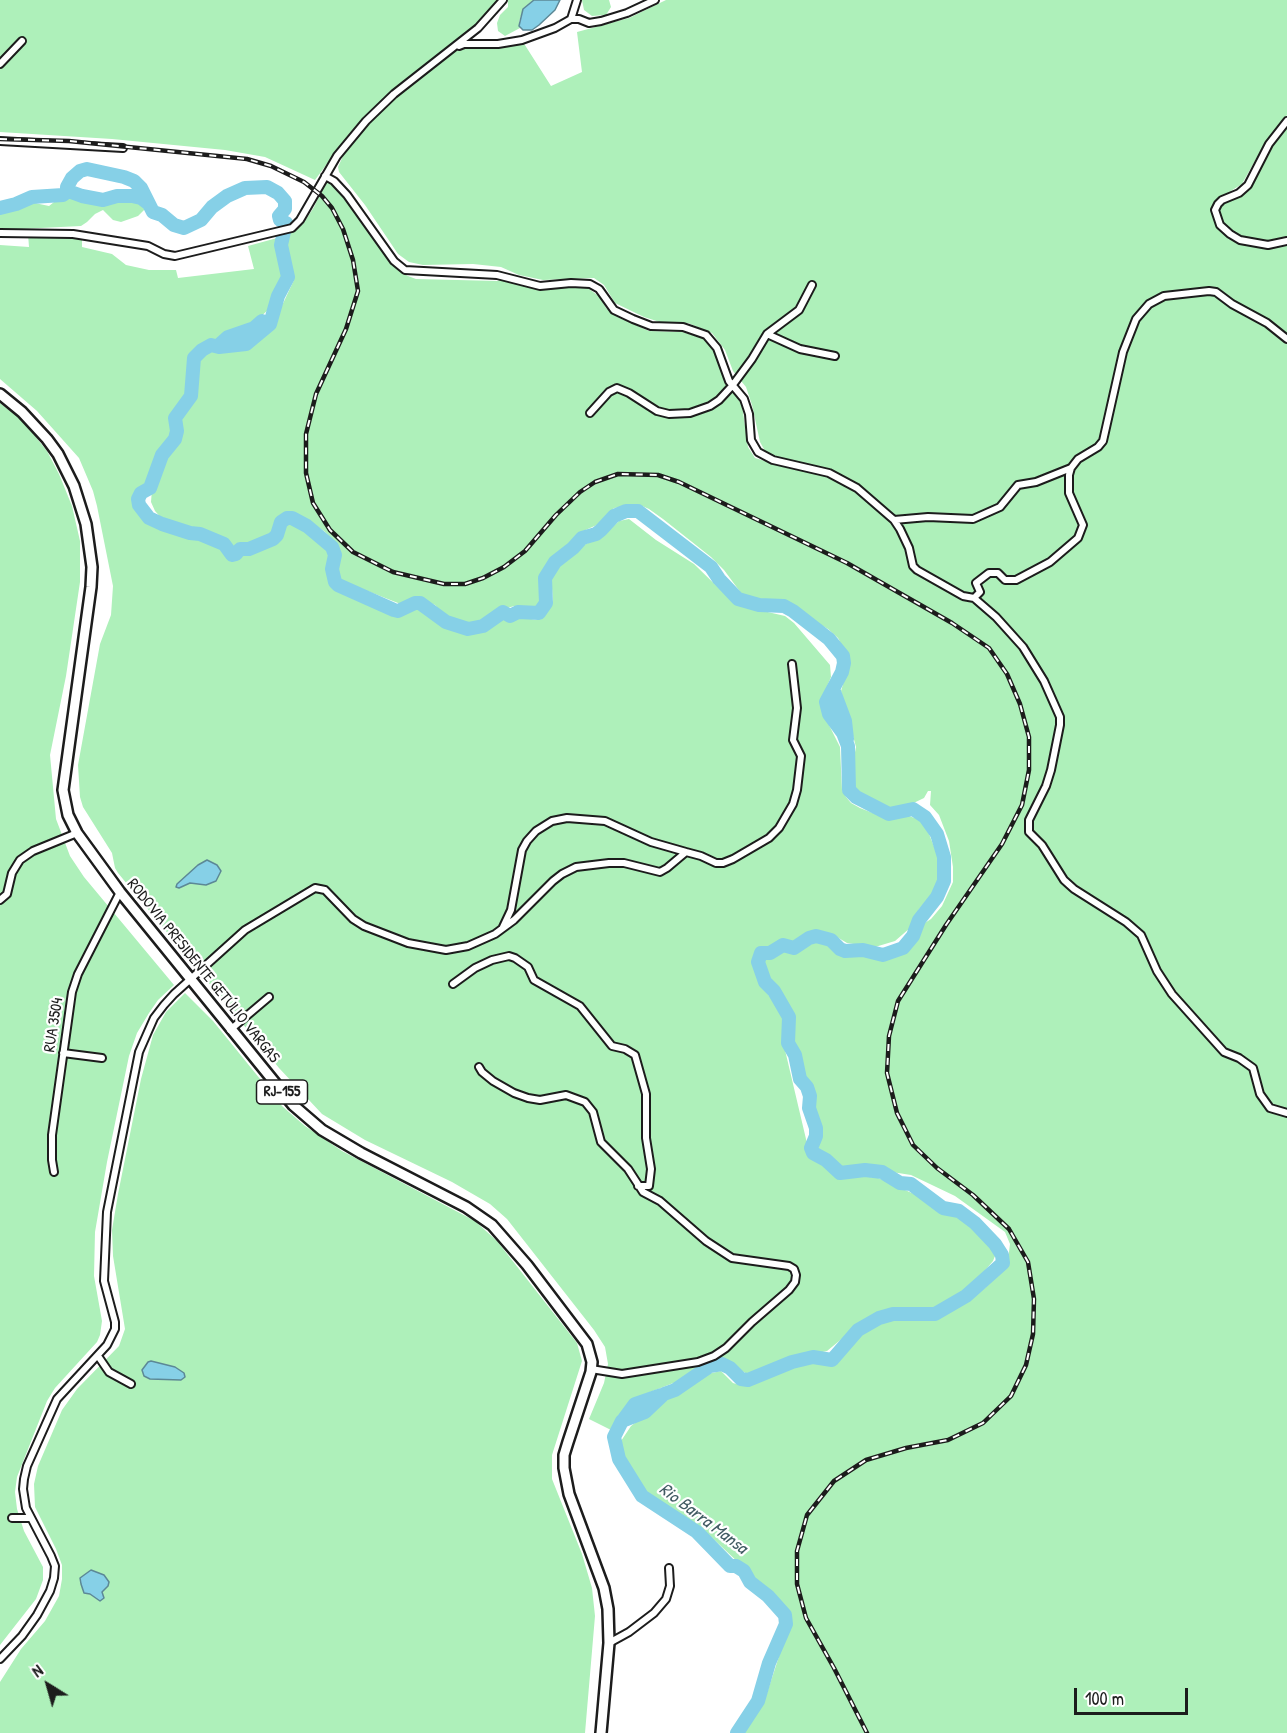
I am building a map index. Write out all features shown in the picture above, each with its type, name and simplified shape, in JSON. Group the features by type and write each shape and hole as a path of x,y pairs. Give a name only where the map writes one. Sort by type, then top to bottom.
{"main road":[{"name":"RODOVIA PRESIDENTE GETÚLIO VARGAS","path":"0,394 22,412 58,454 74,486 88,535 92,567 91,587 63,790 68,815 76,833 230,1030 293,1105 322,1130 361,1153 466,1207 492,1225 582,1335 591,1352 589,1383 564,1455 564,1468 570,1494 604,1588 608,1610 609,1643 601,1733"}],"street":[{"path":"0,233 73,234 148,246 164,254 176,256 292,228 300,220 325,176 351,139 381,105 478,28 503,0"},
{"path":"571,19 577,0"},
{"path":"452,49 464,44 498,44 522,40 555,28 571,19 589,23 601,21 627,13 655,0"},
{"path":"0,63 22,41"},
{"path":"1287,121 1269,144 1248,185 1239,193 1222,200 1215,210 1220,225 1240,240 1268,245 1287,241"},
{"path":"0,141 123,148"},
{"path":"325,176 334,181 347,195 394,261 405,270 497,275 540,286 590,284 599,289 614,310 639,322 651,326 683,327 706,335 717,348 726,376 744,399 749,414 751,440 758,452 773,460 811,468 843,479 857,488 894,520 905,539 913,566 917,570 954,593 974,598 996,617 1023,647 1044,681 1060,717 1051,770 1046,786 1029,820 1029,832 1042,845 1064,880 1136,930 1144,941 1163,983 1172,994 1224,1052 1239,1058 1253,1068 1260,1094 1270,1108 1287,1113"},
{"path":"590,413 609,392 617,388 657,411 669,414 700,410 719,400 752,359 767,334 799,310 812,285"},
{"path":"974,598 980,592 976,585 978,580 989,573 998,573 1005,580 1016,580 1050,562 1078,538 1083,525 1071,500 1069,483 1071,468 1078,459 1098,447 1103,441 1123,352 1137,320 1149,304 1164,296 1216,292 1232,304 1267,323 1287,339"},
{"path":"767,334 800,349 835,356"},
{"path":"894,520 928,517 973,519 1000,507 1018,485 1036,482 1071,468"},
{"path":"500,931 512,910 522,850 536,831 552,821 567,818 605,821 651,842 701,856 716,863 728,862 769,838 786,816 797,790 801,756 793,740 797,708 792,664"},
{"path":"0,900 7,894 12,873 20,860 33,851 76,833"},
{"path":"0,1659 22,1636 37,1615 54,1578 55,1566 51,1556 26,1508 23,1489 27,1466 57,1399 98,1356 115,1329 113,1311 104,1281 107,1212 139,1052 154,1018 174,994 245,930 315,888 325,891 353,919 364,926 408,943 446,950 468,946 500,931 514,921 553,881 576,867 624,863 660,872 686,852"},
{"name":"RUA 3504","path":"54,1172 51,1148 72,992 78,974 120,892"},
{"path":"453,984 475,968 492,960 509,956 515,958 528,967 534,980 580,1006 612,1046 625,1048 635,1055 646,1094 646,1138 651,1169 649,1186 638,1186"},
{"path":"230,1030 269,997"},
{"path":"63,1053 102,1058"},
{"path":"479,1067 493,1082 528,1098 540,1100 567,1095 585,1102 593,1112 601,1142 619,1159 643,1192 660,1201 722,1253 732,1258 789,1266 794,1269 795,1282 726,1348 714,1356 698,1362 622,1374 591,1368"},
{"path":"98,1356 109,1372 131,1384"},
{"path":"12,1518 32,1518"},
{"path":"609,1643 629,1632 654,1613 666,1599 670,1586 669,1569"}],"green space":[{"path":"0,0 497,0 482,20 462,38 370,111 349,134 315,180 265,157 225,150 112,139 0,132"},
{"path":"508,0 534,0 523,9 519,22 520,28 505,36 498,31 497,23 500,15 508,7"},
{"path":"582,0 609,0 611,7 606,15 592,16 584,10"},
{"path":"666,0 1287,0 1287,115 1262,148 1242,184 1221,197 1213,206 1244,193 1267,151 1287,125 1287,1733 743,1733 767,1693 789,1626 788,1618 774,1596 707,1533 648,1496 625,1461 621,1441 631,1426 667,1398 703,1375 721,1371 733,1383 743,1386 767,1378 790,1366 815,1360 836,1363 843,1357 849,1343 866,1329 884,1319 939,1317 985,1288 1007,1265 1010,1244 1005,1232 955,1196 911,1175 866,1168 843,1168 820,1152 817,1119 812,1108 812,1091 802,1071 794,1045 792,1029 795,1016 777,989 767,980 763,957 772,955 781,948 792,951 800,950 814,939 826,942 841,953 866,952 884,959 900,954 918,939 920,926 931,919 942,906 953,882 949,841 939,815 930,805 931,791 928,791 924,798 899,810 894,810 874,804 858,795 852,788 850,779 856,747 841,691 850,661 838,638 828,629 785,604 759,603 744,597 711,557 663,519 640,505 614,508 599,524 581,532 558,552 544,570 542,599 535,608 514,606 466,626 446,617 435,605 428,602 413,600 402,604 342,581 336,573 339,551 334,541 324,531 297,514 286,514 281,518 271,536 235,548 218,536 164,521 151,502 152,489 162,462 178,438 182,419 192,402 199,358 208,350 246,348 271,329 294,280 285,243 286,234 303,224 327,179 351,205 385,255 402,273 408,276 416,279 498,281 501,278 546,288 585,286 600,297 606,308 620,318 649,331 682,332 705,339 714,350 725,381 739,397 748,447 755,458 765,461 765,451 760,442 746,387 733,371 725,350 712,333 688,323 663,323 644,317 615,303 604,285 594,278 543,280 519,275 501,267 473,264 423,265 409,262 398,254 365,205 339,172 338,167 343,156 385,105 453,52 467,47 523,42 551,86 582,72 577,32 629,18"},
{"path":"68,194 98,202 131,197 143,201 145,209 138,216 121,222 113,220 103,210 81,226 0,230 0,211 30,202 49,206"},
{"path":"28,234 82,238 82,247 112,254 126,265 149,270 176,270 178,278 254,269 248,246 277,238 284,274 273,295 269,309 254,323 231,331 217,342 197,349 190,358 188,394 172,416 171,437 158,454 149,479 133,500 144,519 154,525 219,545 232,558 242,552 275,542 285,523 289,520 293,521 329,550 329,570 336,588 344,594 393,613 418,607 441,624 464,634 486,629 503,618 510,619 516,616 536,620 542,617 553,600 551,577 555,568 582,546 604,535 619,521 629,519 656,540 694,564 732,601 746,607 785,616 794,623 830,665 831,677 820,703 840,747 842,790 851,803 860,808 888,819 909,816 925,824 937,854 937,881 933,893 919,909 910,928 895,941 875,947 847,943 832,934 816,933 794,942 779,942 760,950 754,956 754,965 761,986 784,1018 785,1050 810,1156 838,1176 878,1178 914,1194 942,1213 953,1215 964,1221 989,1246 995,1256 971,1287 931,1310 898,1309 879,1314 855,1328 827,1351 794,1358 755,1373 747,1374 724,1360 704,1365 676,1382 645,1394 634,1401 625,1408 611,1430 589,1419 604,1383 608,1364 605,1347 507,1219 490,1204 452,1182 365,1140 322,1114 279,1068 118,873 112,853 83,807 78,765 100,644 111,615 113,586 97,506 79,458 37,411 0,379 0,245 29,247"},
{"path":"0,403 23,421 47,451 72,506 80,541 80,582 66,676 50,755 56,819 70,856 84,877 174,985 158,1000 149,1013 137,1033 129,1056 95,1232 94,1276 102,1321 100,1335 97,1342 55,1388 47,1401 17,1477 15,1492 17,1509 24,1531 43,1567 43,1580 36,1599 0,1645"},
{"path":"185,993 213,1021 282,1106 305,1126 342,1151 475,1221 497,1241 577,1343 582,1361 552,1455 552,1479 582,1554 592,1588 595,1616 585,1733 0,1733 0,1682 21,1649 45,1621 59,1596 62,1579 62,1565 56,1549 35,1507 34,1484 38,1466 62,1410 77,1389 119,1346 125,1329 113,1256 112,1230 118,1194 141,1079 153,1035 166,1012"}],"water":[{"path":"534,0 560,0 555,10 539,25 532,30 523,30 519,26 523,9"},
{"path":"207,860 217,865 221,871 216,881 206,885 190,883 176,887 198,865"},
{"path":"151,1361 175,1367 184,1373 185,1377 181,1380 150,1379 144,1376 142,1370"},
{"path":"91,1570 104,1575 109,1582 102,1592 104,1598 100,1601 84,1593 81,1584 80,1578"}],"waterway":[{"name":"Rio Barra Mansa","path":"0,208 32,197 63,195 67,192 72,178 80,171 87,169 134,181 141,188 153,212 162,215 174,225 184,228 201,220 212,207 227,196 245,188 267,187 278,193 285,201 285,209 279,216 280,220 286,223 281,245 288,277 278,296 270,324 246,344 219,347 211,345 194,358 191,396 175,418 177,431 175,439 162,455 150,488 141,493 138,499 139,505 149,518 224,544 232,555 240,549 249,549 273,539 277,535 281,522 292,518 307,526 332,547 335,555 332,569 338,585 398,611 420,603 446,622 468,629 483,626 503,612 510,616 518,612 539,613 546,603 545,578 555,562 582,538 596,534 614,516 626,511 638,511 711,567 738,599 759,605 784,606 829,639 843,656 844,663 842,672 826,702 829,714 843,733 848,746 849,790 856,797 889,814 913,809 925,817 937,834 944,857 944,881 937,897 919,920 913,936 903,948 883,955 863,950 845,951 831,940 816,936 794,948 783,945 770,953 761,953 758,962 765,982 774,991 789,1017 788,1043 795,1055 800,1079 807,1087 810,1096 809,1108 816,1128 816,1136 811,1148 813,1153 826,1160 840,1173 865,1170 882,1172 900,1183 911,1184 943,1208 959,1211 975,1223 995,1244 1002,1255 1003,1263 966,1296 935,1314 893,1314 879,1318 858,1330 832,1360 813,1357 792,1362 748,1380 741,1379 730,1368 722,1364 710,1366 675,1390 664,1394 645,1412 622,1421 614,1437 619,1459 642,1496 697,1532 730,1566 736,1566 744,1571 750,1582 768,1596 785,1615 786,1624 769,1663 758,1701 737,1733"},
{"name":"Rio Barra Mansa","path":"67,192 103,200 117,196 132,196 141,198 149,204"},
{"name":"Rio Barra Mansa","path":"218,346 228,337 254,328 262,321"},
{"name":"Rio Barra Mansa","path":"833,689 845,721 847,739"},
{"name":"Rio Barra Mansa","path":"624,1419 635,1404 661,1395"}],"railway":[{"path":"0,139 69,141 247,159 271,166 304,182 322,196 332,208 343,229 353,260 358,291 346,329 316,394 306,434 306,473 313,503 330,530 353,552 393,572 444,584 465,584 504,567 525,551 556,515 580,492 595,482 618,474 658,475 679,482 847,563 952,623 989,648 1007,674 1020,704 1029,737 1029,770 1022,805 1002,844 946,925 898,1001 889,1036 887,1073 897,1113 913,1145 937,1168 973,1195 1009,1229 1028,1262 1034,1299 1033,1334 1026,1365 1011,1396 983,1423 948,1440 906,1448 866,1460 834,1481 807,1515 797,1551 797,1584 806,1618 867,1733"}]}
